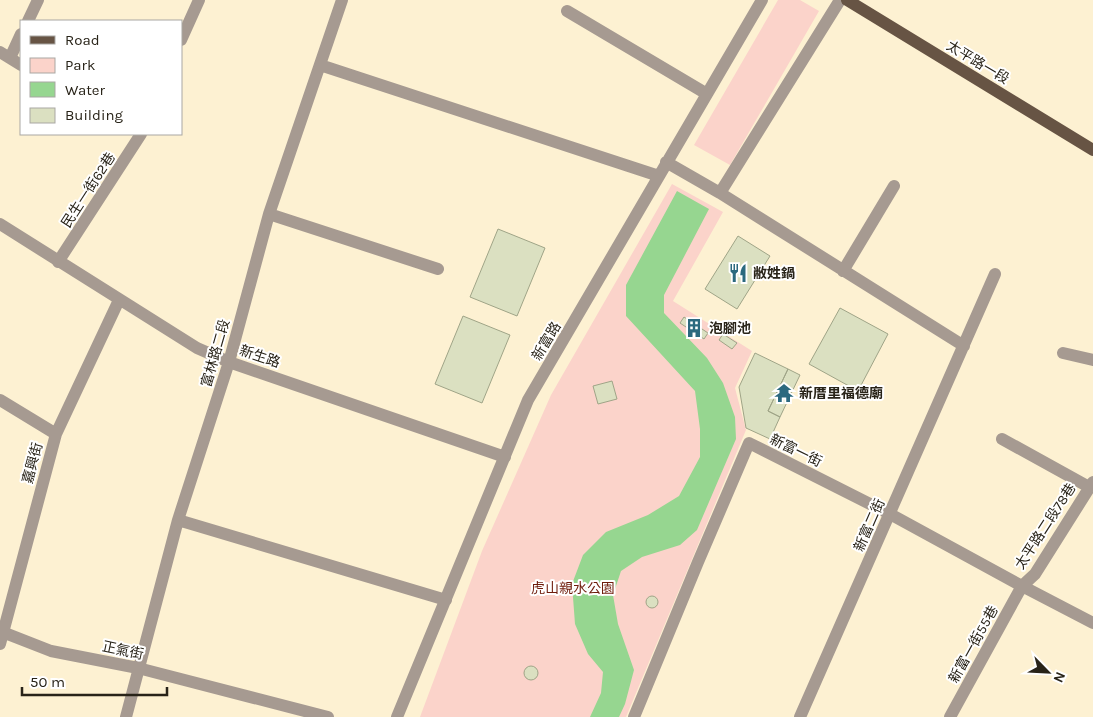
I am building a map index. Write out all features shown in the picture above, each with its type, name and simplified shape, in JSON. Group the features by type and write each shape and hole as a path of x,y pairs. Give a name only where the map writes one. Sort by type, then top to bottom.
{"main road":[{"name":"太平路一段","path":"847,0 1093,150"}],"street":[{"path":"28,20 38,0"},
{"path":"182,38 199,0"},
{"name":"富林路二段","path":"126,717 178,520 230,362 269,214 342,0"},
{"name":"新富路","path":"397,717 528,400 762,0"},
{"path":"720,194 840,0"},
{"path":"567,11 707,94"},
{"path":"20,35 5,55 20,64"},
{"path":"320,65 659,176"},
{"name":"民生一街62巷","path":"58,262 138,135"},
{"path":"666,162 964,346"},
{"path":"843,270 894,186"},
{"path":"269,214 438,269"},
{"name":"新生路","path":"0,224 197,348 230,362 505,457"},
{"name":"新富二街","path":"800,717 995,274"},
{"name":"嘉興街","path":"1,636 56,434 119,300"},
{"path":"1063,353 1093,360"},
{"path":"0,400 56,434"},
{"path":"1002,439 1091,485"},
{"name":"新富一街","path":"634,717 749,443 890,514 1093,623"},
{"name":"太平路二段78巷","path":"1022,586 1036,574 1091,485"},
{"path":"178,520 446,600"},
{"name":"新富一街55巷","path":"950,717 1022,586"},
{"name":"正氣街","path":"1,636 51,651 138,668 328,717"}],"green space":[{"path":"778,0 800,0 819,11 730,165 694,145"},
{"name":"虎山親水公園","path":"672,184 723,212 673,301 752,351 735,388 746,430 626,717 420,717 482,551 551,395"}],"water":[{"path":"677,191 709,209 664,295 664,313 707,358 723,383 735,417 736,439 697,530 680,545 642,557 621,571 613,595 618,624 634,670 625,704 619,717 590,717 601,693 603,672 588,654 575,624 572,584 583,555 606,532 648,515 679,496 700,457 700,429 695,391 626,316 626,285"}],"building":[{"path":"498,229 545,248 517,316 470,297"},
{"name":"敝姓鍋","path":"738,236 770,256 737,309 705,289"},
{"path":"840,308 888,334 858,391 809,364"},
{"path":"463,316 510,335 482,403 435,384"},
{"name":"泡腳池","path":"684,317 708,333 704,339 680,323"},
{"path":"723,334 737,343 732,349 719,340"},
{"path":"755,353 788,369 768,411 780,417 770,439 746,428 739,387"},
{"name":"新厝里福德廟","path":"788,369 800,375 780,417 768,411"},
{"path":"612,381 617,399 598,404 593,386"},
{"path":"652,596 658,602 652,608 646,602"},
{"path":"531,666 536,668 538,673 536,678 531,680 526,678 524,673 526,668"}],"place":[{"name":"敝姓鍋","path":"738,273"},
{"name":"泡腳池","path":"694,328"},
{"name":"新厝里福德廟","path":"784,393"}]}
